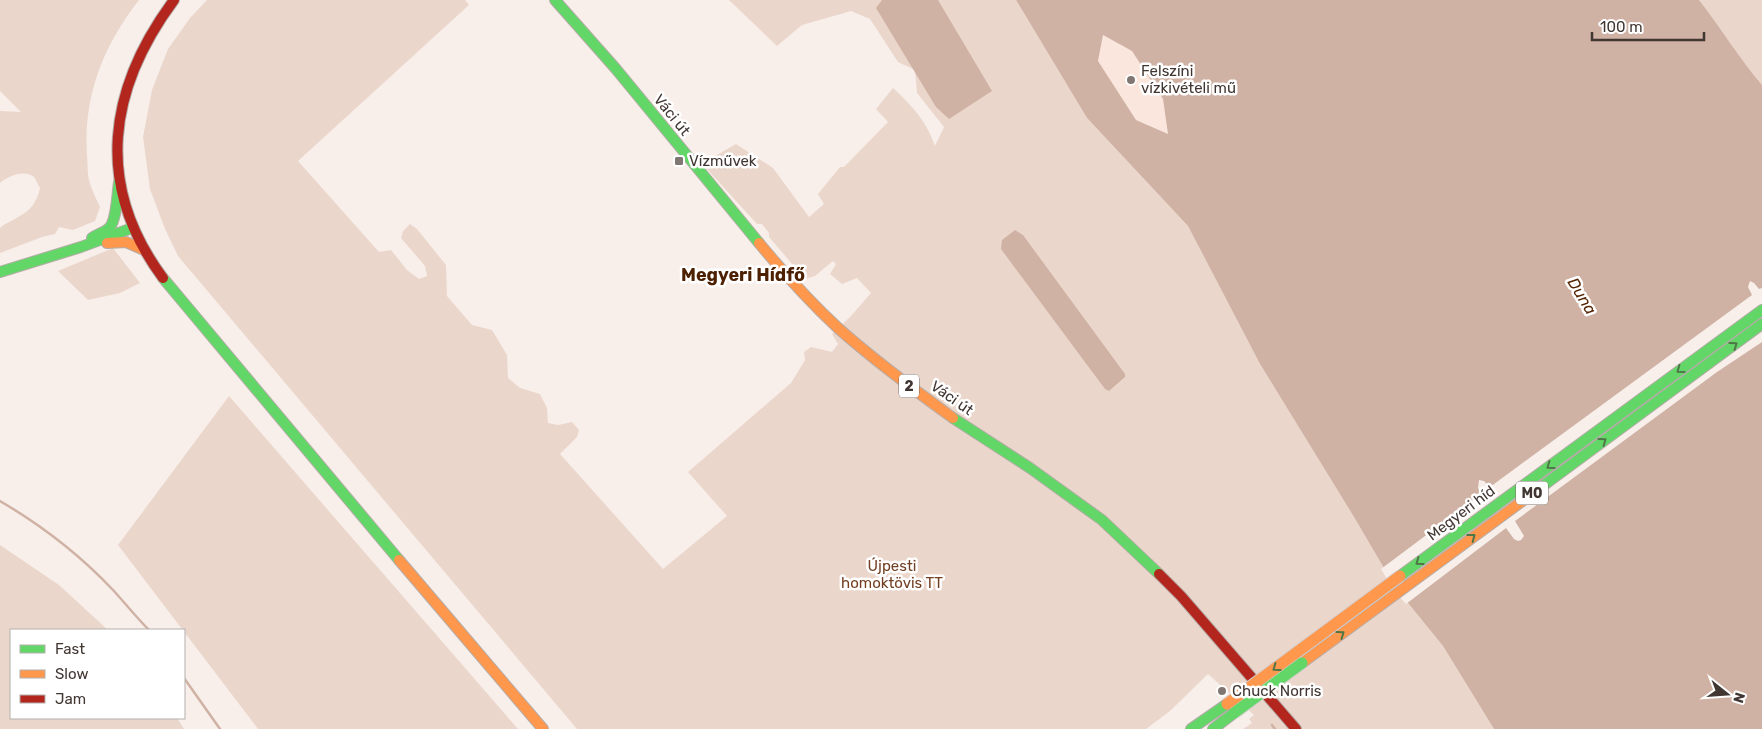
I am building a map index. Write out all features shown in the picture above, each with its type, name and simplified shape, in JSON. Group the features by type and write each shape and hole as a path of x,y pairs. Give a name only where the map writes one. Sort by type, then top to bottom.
{"main road":[{"path":"174,0 150,34 132,73 119,114 120,180 132,228 145,251 177,297 544,729"},
{"name":"Váci út","path":"556,0 812,303 837,327 899,379 1102,520 1181,596 1296,729"},
{"path":"81,247 110,226 114,218 120,180"},
{"path":"0,272 81,247 132,228"},
{"path":"81,247 117,240 136,244 145,251"},
{"name":"Megyeri híd","path":"1230,709 1762,310"},
{"name":"Megyeri híd","path":"1230,709 1762,324"},
{"name":"M0","path":"1191,729 1230,709"},
{"name":"M0","path":"1213,729 1230,709"}],"shaded area":[{"name":"Felszíni vízkivételi mű","path":"1103,35 1132,51 1163,99 1168,134 1136,120 1098,61"}],"green space":[{"path":"0,0 139,0 115,35 106,54 98,73 88,113 88,173 92,189 100,207 95,221 73,230 59,227 55,234 0,253 0,228 30,209 40,188 34,177 26,174 12,176 0,183 0,111 21,112 0,91"},
{"name":"Újpesti homoktövis TT","path":"207,0 465,0 469,5 298,161 379,252 391,250 407,270 419,279 427,276 425,266 401,238 403,231 410,224 417,229 446,265 447,296 472,325 492,330 507,355 508,378 520,388 540,394 547,408 548,423 558,425 572,422 579,430 577,437 560,454 663,569 727,516 688,472 791,383 805,360 804,352 811,347 832,352 838,344 832,334 871,293 857,278 842,284 830,274 836,264 833,261 815,276 805,279 769,237 769,233 762,224 757,224 705,167 710,159 736,144 773,168 809,217 824,204 818,194 840,167 844,167 888,122 876,109 893,88 918,114 935,146 944,127 917,93 915,70 898,62 870,19 851,11 802,25 777,46 729,0 1016,0 1087,118 1188,226 1260,364 1395,587 1443,646 1494,729 1243,729 1252,723 1249,719 1254,715 1208,674 1170,711 1146,729 577,729 178,256 165,229 150,189 143,137 152,90 168,49 190,18"},
{"path":"1699,0 1762,0 1762,85 1715,21"},
{"path":"113,248 140,283 120,293 88,300 58,271"},
{"path":"229,396 518,729 258,729 185,633 185,629 182,629 118,545"},
{"path":"0,545 59,585 107,629 10,629 10,719 178,719 184,729 0,729"}],"water":[{"path":"882,0 938,0 992,91 949,119 936,107 876,8"},
{"name":"Duna","path":"1016,0 1699,0 1762,85 1762,729 1494,729 1443,646 1395,587 1260,364 1188,226 1087,118","holes":["1103,35 1132,51 1163,99 1168,134 1136,120 1098,61"]},
{"path":"1015,230 1023,235 1125,374 1125,377 1109,391 1105,389 1001,249 1002,240"}],"pier":[{"path":"1750,281 1759,289 1762,288 1762,342 1717,372 1515,521 1524,536 1521,540 1514,539 1506,528 1406,604 1393,589 1381,569 1481,494 1478,488 1479,480 1484,481 1490,487 1752,295 1748,287"}],"waterway":[{"path":"0,501 45,530 74,553 113,590 148,629"},
{"path":"185,679 220,729"},
{"path":"1272,725 1275,729"}],"traffic: fast":[{"path":"555,0 616,69 759,243"},
{"path":"92,238 108,229 112,223 119,182"},
{"path":"0,272 81,247 132,228"},
{"path":"163,278 399,560"},
{"path":"1400,576 1762,310"},
{"path":"1525,499 1762,324"},
{"path":"953,418 1030,468 1102,520 1159,574"},
{"path":"1234,713 1302,663"},
{"path":"1191,729 1227,704"},
{"path":"1213,729 1234,713"}],"traffic: slow":[{"path":"107,243 126,242 144,250"},
{"path":"759,243 797,287 838,328 894,374 953,418"},
{"path":"1302,663 1525,499"},
{"path":"399,560 543,729"},
{"path":"1227,704 1400,576"}],"traffic: jam":[{"path":"163,278 141,243 126,208 119,173 118,138 123,103 135,68 152,34 174,0"},
{"path":"1159,574 1181,596 1296,729"}],"place":[{"name":"Felszíni vízkivételi mű","path":"1131,80"},
{"name":"Vízművek","path":"679,161"},
{"name":"Chuck Norris","path":"1222,691"}],"district":[{"name":"Megyeri Hídfő","path":"743,275"}]}
